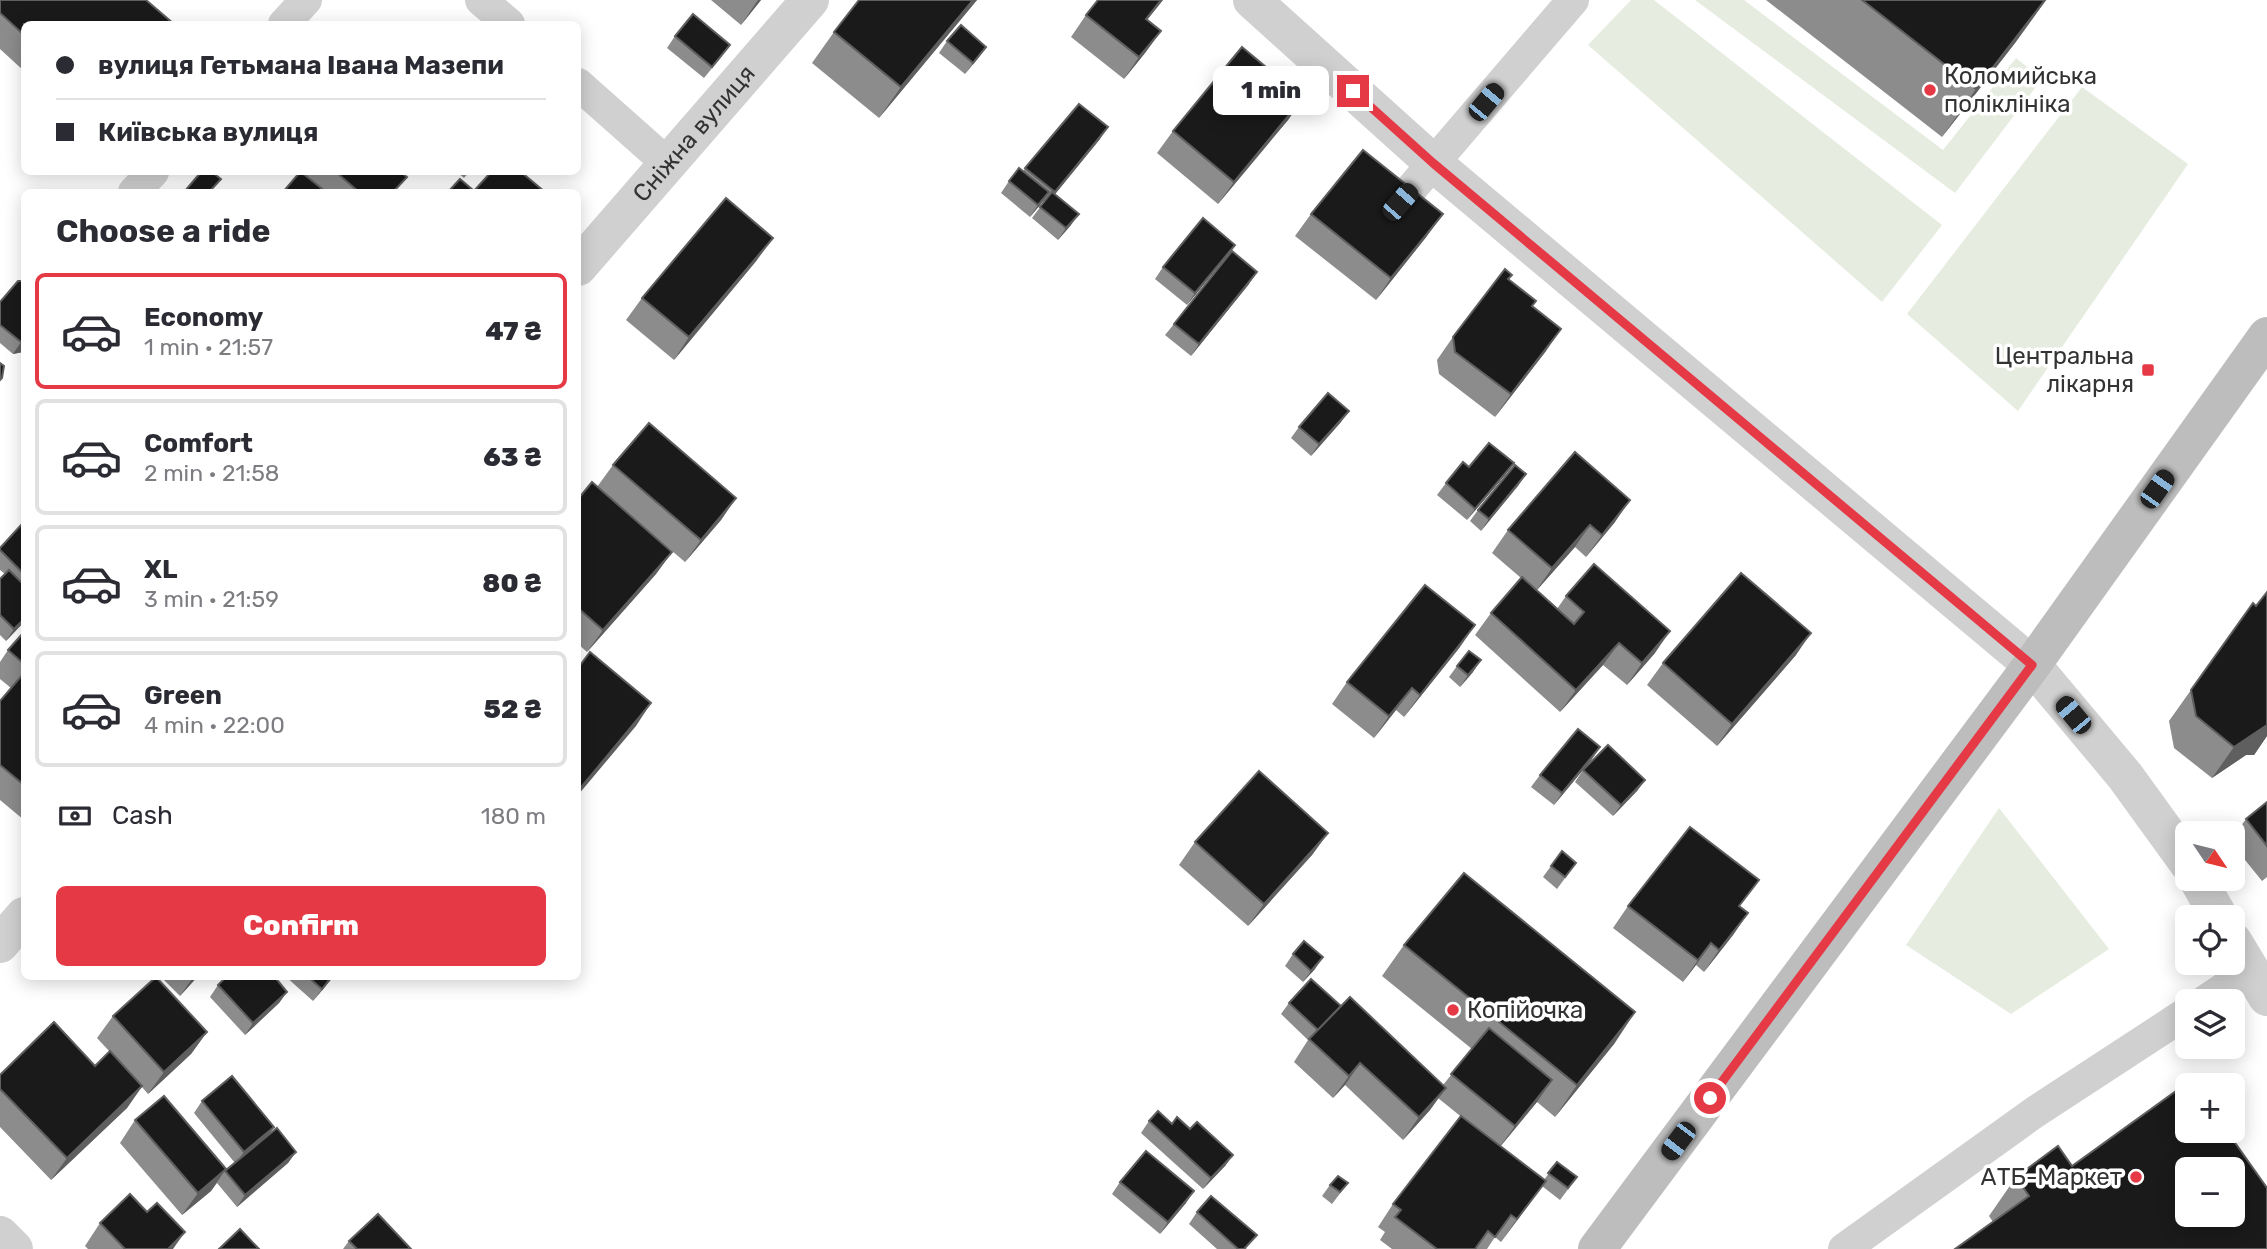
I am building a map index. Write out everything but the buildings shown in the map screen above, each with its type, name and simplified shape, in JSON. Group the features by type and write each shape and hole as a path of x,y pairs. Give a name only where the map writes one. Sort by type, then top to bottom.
{"main road":[{"path":"1597,1249 2032,665 2267,336"}],"street":[{"name":"Сніжна вулиця","path":"581,263 810,0"},
{"path":"1252,0 1433,163 2032,665 2124,776 2175,845"},
{"path":"0,944 21,920"},
{"path":"0,1235 14,1249"}],"lane":[{"path":"288,21 306,0"},
{"path":"481,0 506,21"},
{"path":"1400,202 1573,0"},
{"path":"581,88 667,163"},
{"path":"137,189 150,175"},
{"path":"2222,989 2250,970"},
{"path":"1844,1249 2035,1112 2175,1020"}],"shaded area":[{"path":"1631,0 1654,0 1942,225 1882,302 1588,45"},
{"path":"1695,0 1744,0 1943,150 2016,58 2042,79 1955,193"},
{"path":"2082,87 2188,164 2018,411 1907,314"},
{"path":"1999,808 2109,949 2011,1014 1906,945"}],"place":[{"name":"Коломийська поліклініка","path":"1930,90"},
{"name":"Центральна лікарня","path":"2148,370"},
{"name":"Копійочка","path":"1453,1010"},
{"name":"АТБ-Маркет","path":"2136,1177"}],"route":[{"path":"1353,91 1433,163 2032,665 1710,1098"}]}
